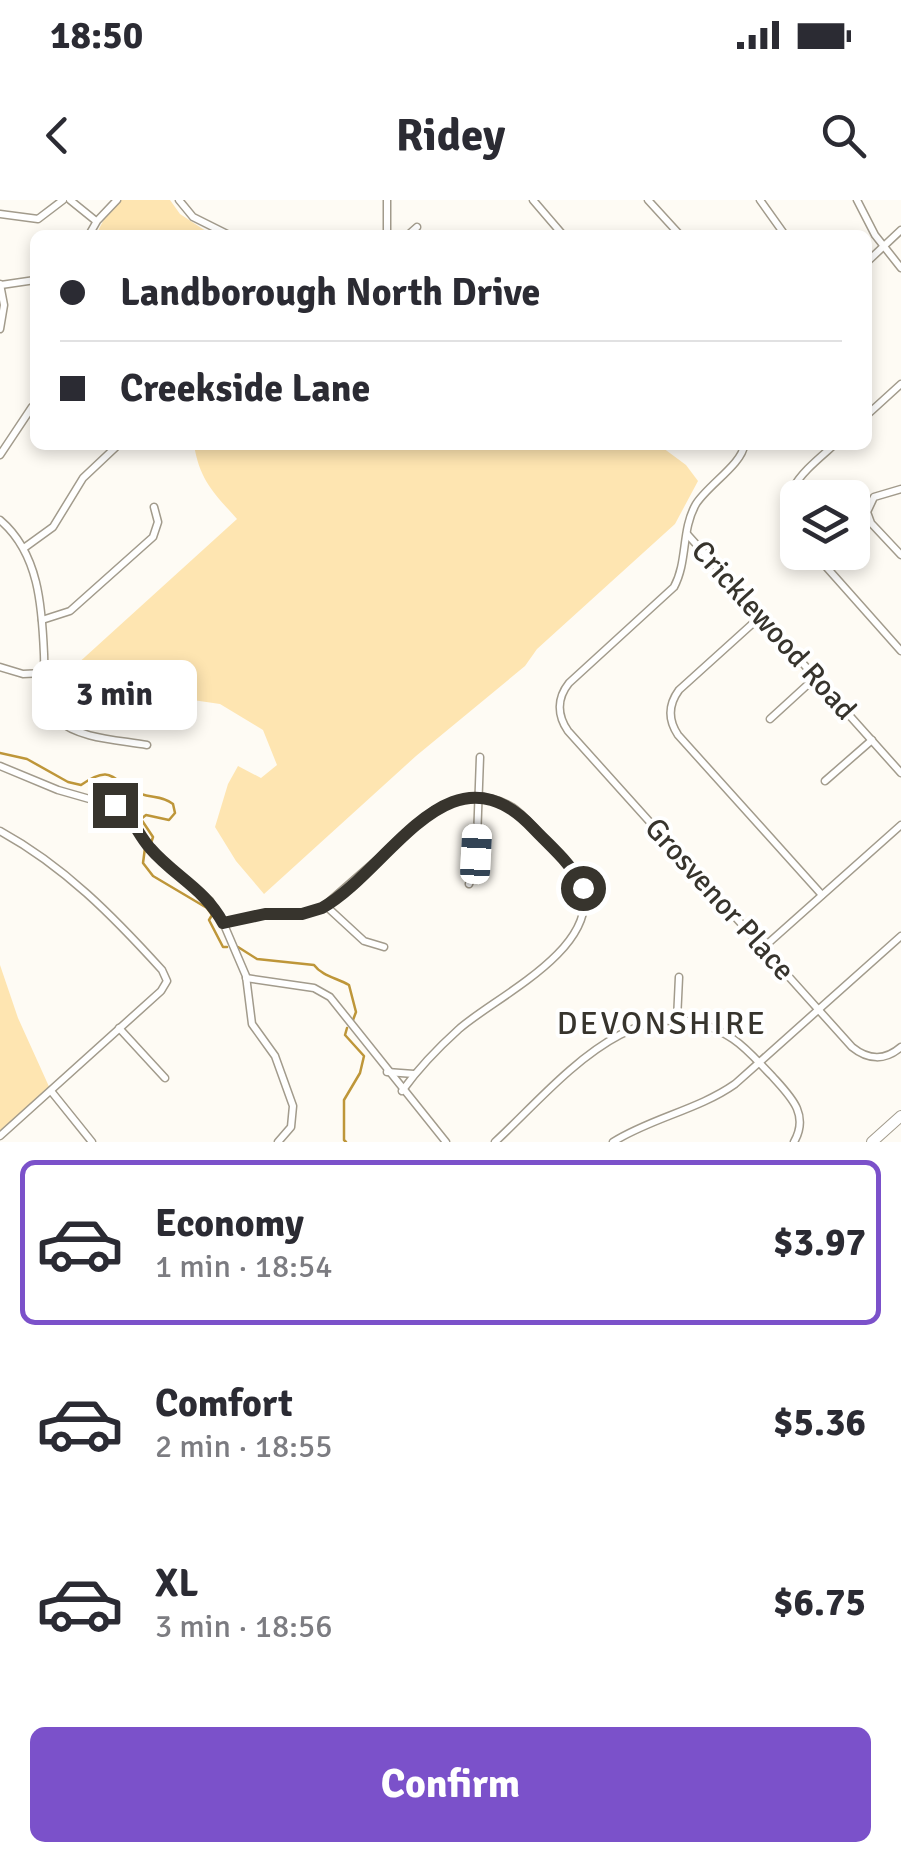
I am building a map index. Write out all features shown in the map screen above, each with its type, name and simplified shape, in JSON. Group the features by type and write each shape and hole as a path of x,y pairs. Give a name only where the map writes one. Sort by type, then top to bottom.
{"main road":[{"path":"872,1142 901,1116"}],"street":[{"path":"92,230 117,200"},
{"path":"179,200 192,216 219,230"},
{"path":"387,200 388,230"},
{"path":"533,200 559,230"},
{"path":"648,200 675,230"},
{"path":"760,200 781,230"},
{"path":"857,200 883,246 901,268"},
{"path":"0,214 38,219 71,201 96,221"},
{"path":"414,230 417,227"},
{"path":"872,256 901,230"},
{"path":"0,330 4,305 0,284 30,281"},
{"path":"872,410 901,384"},
{"path":"0,455 30,410"},
{"path":"24,548 53,527 83,478 113,450"},
{"path":"686,532 692,510 702,494 741,458 743,450"},
{"path":"798,480 829,450"},
{"path":"901,489 874,497 867,514 886,543 901,554"},
{"path":"41,620 70,612 150,540 158,522 154,507"},
{"path":"0,520 24,548 34,574 48,701 61,722 78,731 146,745"},
{"name":"Cricklewood Road","path":"686,532 901,773"},
{"name":"Grosvenor Place","path":"686,532 682,571 674,587 570,683 560,706 562,720 852,1048 881,1058 901,1047"},
{"path":"829,570 901,651"},
{"path":"761,616 679,690 671,704 671,721 678,735 822,895"},
{"path":"0,667 23,674 44,673"},
{"path":"770,720 816,677"},
{"path":"825,781 872,740"},
{"path":"470,884 476,867 480,757"},
{"path":"0,766 58,790 121,808 150,848 202,893 223,923 246,978 252,1024 276,1058 294,1110 290,1129 278,1142"},
{"path":"223,923 265,914 302,914 326,906 436,809 455,800 479,796 513,808 577,876 583,888 584,908 571,935 546,966 458,1030 402,1091"},
{"path":"763,947 901,825"},
{"path":"0,831 50,862 102,904 162,970 167,981 0,1136"},
{"path":"326,906 364,941 384,948"},
{"path":"613,1142 720,1094 901,936"},
{"path":"677,1020 679,977"},
{"path":"246,978 324,993 446,1142"},
{"path":"495,1142 609,1039 639,1024 677,1020 725,1034 760,1063 798,1108 801,1123 794,1142"},
{"path":"119,1028 165,1078"},
{"path":"387,1072 416,1074"},
{"path":"51,1091 92,1142"}],"shaded area":[{"path":"121,200 170,200 180,214 204,230 98,230"},
{"path":"195,450 666,450 686,465 698,481 675,524 537,649 525,666 416,756 264,894 236,861 215,827 228,784 238,766 261,778 277,765 263,730 220,704 179,698 100,700 81,695 73,681 75,666 237,519 204,477"},
{"path":"0,965 18,1018 51,1091 0,1136"}],"waterway":[{"path":"0,753 27,759 68,782 81,785 107,775 131,790 169,801 175,813 169,820 146,815 141,819 153,837 151,843"},
{"path":"145,848 143,863 153,876 207,908 212,915 209,920 223,947 227,947"},
{"path":"238,947 257,959 314,965 349,985 356,1012 353,1020"},
{"path":"346,1142 344,1100 360,1073 364,1056 345,1035 347,1028"}],"district":[{"name":"DEVONSHIRE","path":"662,1023"}],"route":[{"path":"115,805 125,812 150,848 206,896 223,923 322,908 436,809 470,797 497,800 518,812 580,879 583,888"}]}
